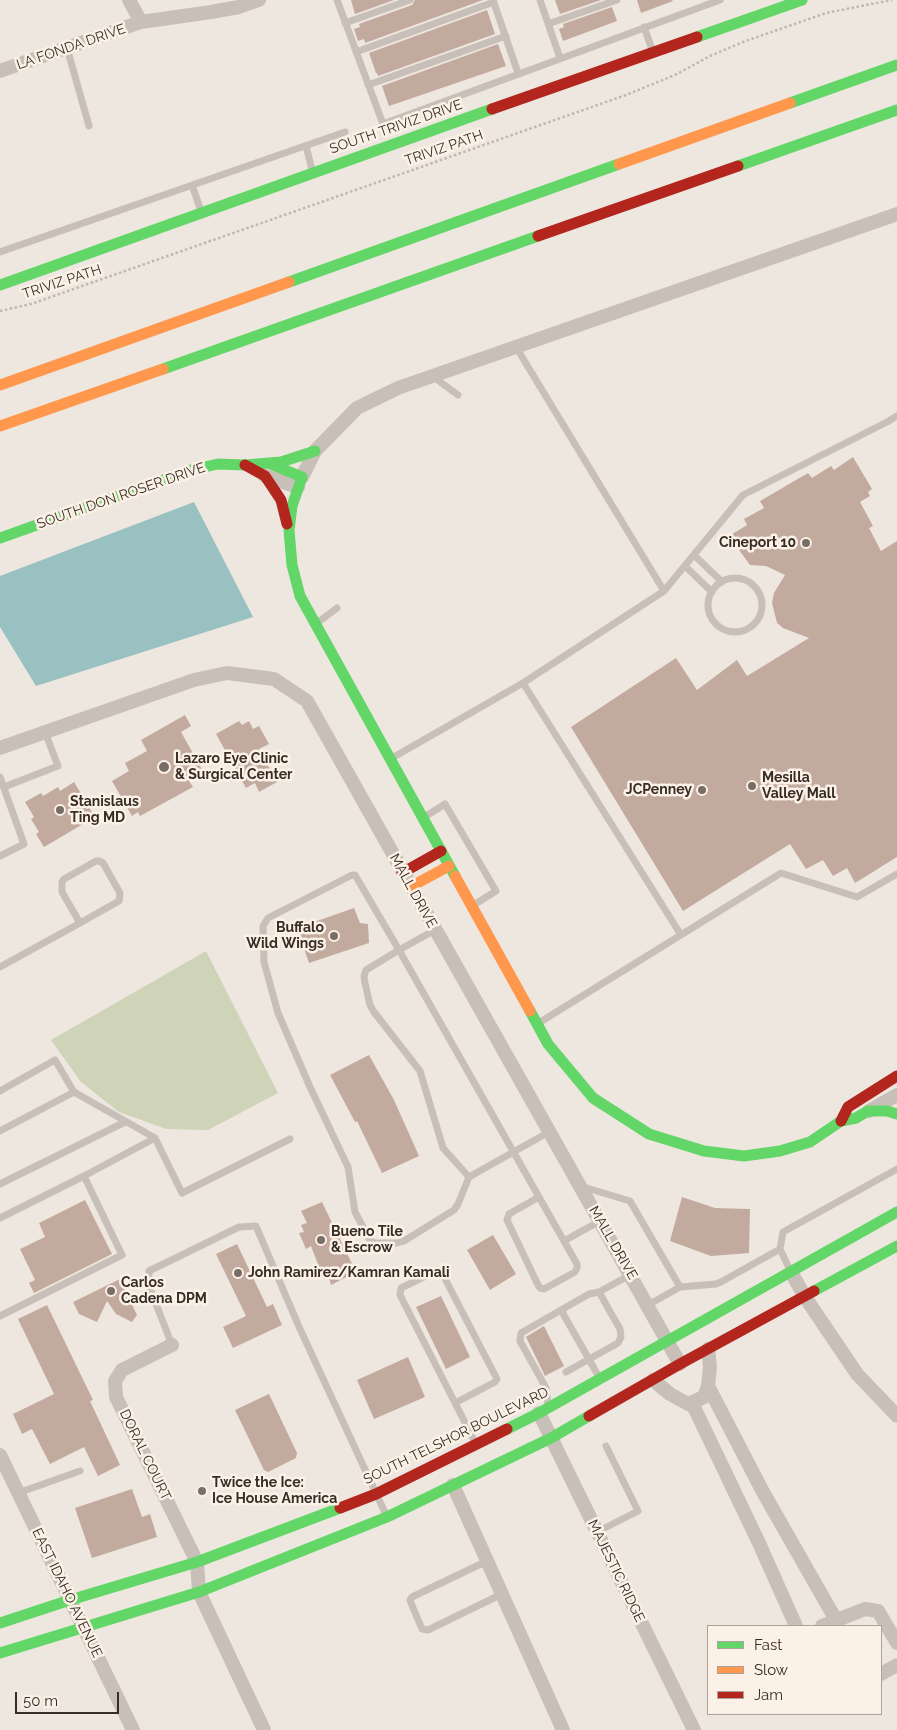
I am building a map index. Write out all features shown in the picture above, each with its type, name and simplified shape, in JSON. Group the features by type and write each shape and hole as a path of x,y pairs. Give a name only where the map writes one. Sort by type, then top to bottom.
{"main road":[{"name":"SOUTH TRIVIZ DRIVE","path":"0,284 312,172 653,53 766,6 802,0"},
{"path":"0,385 897,65"},
{"path":"0,426 897,110"},
{"path":"314,451 281,462 266,470 281,500 289,530 292,565 300,596 548,1044 593,1098 649,1134 704,1151 744,1156 780,1151 810,1142 841,1121 856,1118 868,1111 887,1111 897,1114"},
{"name":"SOUTH DON ROSER DRIVE","path":"0,538 191,470 218,464 245,465 266,470"},
{"path":"289,530 292,506 300,482"},
{"path":"402,872 441,851"},
{"path":"410,887 449,866"},
{"path":"841,1121 848,1106 894,1078"},
{"name":"SOUTH TELSHOR BOULEVARD","path":"0,1623 197,1562 376,1494 544,1410 897,1212"},
{"path":"0,1653 199,1592 387,1517 552,1438 680,1364 897,1246"}],"street":[{"name":"LA FONDA DRIVE","path":"129,0 141,22"},
{"name":"LA FONDA DRIVE","path":"0,71 141,22 239,7 259,0"},
{"path":"300,482 314,451 357,408 398,388 897,214"},
{"name":"SOUTH DON ROSER DRIVE","path":"266,470 300,482"},
{"name":"MALL DRIVE","path":"0,748 194,680 227,673 274,680 307,701 434,930 669,1341 680,1364"},
{"path":"868,1111 897,1094 894,1078"},
{"path":"791,1272 804,1297 857,1374 897,1416"},
{"name":"DORAL COURT","path":"172,1345 122,1370 115,1381 116,1397 197,1562 199,1592"},
{"path":"653,1380 670,1394 688,1404 704,1398 708,1386 710,1367 708,1349"},
{"path":"708,1386 763,1492 836,1620"},
{"path":"692,1403 759,1543 796,1625"},
{"name":"MAJESTIC RIDGE","path":"544,1410 552,1438 694,1730"},
{"name":"EAST IDAHO AVENUE","path":"0,1456 133,1730"},
{"path":"453,1485 563,1730"},
{"path":"199,1592 264,1730"},
{"path":"824,1625 864,1610 878,1611 897,1643"},
{"path":"882,1673 897,1665"}],"lane":[{"path":"336,0 383,124 720,0"},
{"path":"345,22 410,0"},
{"path":"540,0 560,58"},
{"path":"548,24 617,0"},
{"path":"356,52 493,1 518,73"},
{"path":"644,27 653,53"},
{"path":"368,85 506,36"},
{"path":"67,48 89,126"},
{"path":"0,252 346,132"},
{"path":"306,146 312,172"},
{"path":"192,185 202,213"},
{"path":"516,347 664,591"},
{"path":"432,376 458,395"},
{"path":"390,760 523,684 664,591 742,495 897,416"},
{"path":"694,555 722,582"},
{"path":"685,566 712,592"},
{"path":"735,578 752,584 758,591 761,600 762,609 759,618 747,630 730,632 722,629 710,617 708,600 712,592 722,582 735,578"},
{"path":"315,624 336,608"},
{"path":"523,684 681,934"},
{"path":"4,787 58,766 45,732"},
{"path":"0,777 24,844 0,856"},
{"path":"423,819 444,804 496,891 471,906"},
{"path":"0,967 80,923 119,901 120,893 103,863 99,861 72,874 62,882 62,892 80,923"},
{"path":"537,1025 781,873 857,897 897,874"},
{"path":"539,1197 510,1214 507,1220 540,1288 544,1289 575,1272 578,1268 577,1264 514,1152 356,875 352,875 268,918 263,926 264,962 278,1013 348,1167 355,1212 370,1240 374,1243 398,1243 404,1241 454,1210 469,1178 514,1152 549,1132"},
{"path":"434,930 366,970 364,976 370,1005 374,1012 420,1071 443,1148 469,1178"},
{"path":"0,1091 55,1060 74,1092 154,1138 182,1193 290,1139"},
{"path":"0,1131 74,1092"},
{"path":"0,1184 125,1122"},
{"path":"0,1218 154,1138"},
{"path":"791,1272 780,1249 783,1232 897,1169"},
{"path":"0,1316 122,1255 84,1176"},
{"path":"580,1186 630,1200 680,1288"},
{"path":"564,1241 600,1221"},
{"path":"172,1345 148,1286 149,1271 239,1227 256,1226 300,1329 387,1517"},
{"path":"648,1306 680,1288 721,1282 780,1249"},
{"path":"455,1403 495,1382 496,1376 441,1271 438,1270 401,1288 400,1296 476,1444"},
{"path":"544,1410 546,1388 520,1341 520,1333 589,1294 599,1292 630,1274"},
{"path":"566,1372 618,1343 621,1336 620,1329 599,1292"},
{"path":"561,1310 600,1379"},
{"path":"597,1532 638,1511 606,1446"},
{"path":"18,1493 80,1471"},
{"path":"487,1561 412,1597 410,1600 418,1620 422,1628 428,1630 502,1594"}],"path":[{"name":"TRIVIZ PATH","path":"0,311 31,304 626,95 675,75 710,56 742,42 826,13 892,0"}],"green space":[{"path":"206,951 278,1093 208,1130 166,1129 119,1112 81,1082 51,1040"}],"water":[{"path":"194,502 253,617 36,686 0,627 0,576"}],"building":[{"path":"351,0 394,0 355,14"},
{"path":"415,0 483,0 365,43 364,39 358,41 354,29 360,27 359,24 412,5"},
{"path":"555,0 601,0 560,14"},
{"path":"637,0 672,0 673,1 641,13"},
{"path":"612,7 617,21 563,41 559,29 564,27 563,24"},
{"path":"487,10 495,34 378,76 376,73 369,53"},
{"path":"498,44 506,66 389,106 382,86"},
{"name":"Mesilla Valley Mall","path":"853,457 872,489 868,492 870,496 860,502 873,526 869,528 881,551 897,541 897,857 855,883 847,868 833,876 823,860 806,869 790,844 683,911 571,727 676,658 697,690 737,660 747,676 809,638 783,628 777,623 772,603 774,593 785,575 766,566 750,565 729,536 747,525 744,519 764,508 760,501 808,473 812,478 831,466 834,470"},
{"name":"Lazaro Eye Clinic & Surgical Center","path":"185,715 191,726 181,732 204,773 189,781 193,787 140,816 138,812 132,816 112,781 129,771 125,763 147,751 141,740"},
{"path":"239,721 242,725 249,721 253,729 259,726 269,744 259,749 277,782 259,792 255,783 246,788 216,734"},
{"name":"Stanislaus Ting MD","path":"74,782 95,817 44,847 36,834 39,832 31,819 34,817 25,802 41,793 43,796 58,787 60,791"},
{"name":"Buffalo Wild Wings","path":"354,908 360,923 368,924 369,943 309,963 297,928"},
{"path":"369,1055 394,1100 419,1156 382,1173 357,1121 355,1122 330,1075"},
{"path":"682,1197 715,1208 750,1209 749,1253 711,1256 670,1241"},
{"path":"85,1200 112,1254 34,1293 29,1283 35,1280 20,1249 45,1237 39,1223"},
{"name":"Bueno Tile & Escrow","path":"322,1202 356,1272 331,1285 327,1270 321,1272 311,1246 306,1249 299,1233 304,1232 301,1225 307,1223 301,1211"},
{"path":"493,1235 516,1274 490,1290 467,1250"},
{"path":"237,1244 267,1307 273,1304 282,1325 233,1348 223,1327 246,1316 216,1254"},
{"name":"Carlos Cadena DPM","path":"120,1279 137,1315 132,1322 116,1314 107,1301 97,1322 79,1314 73,1302"},
{"path":"441,1296 470,1357 446,1369 416,1307"},
{"path":"47,1305 93,1400 90,1401 120,1465 98,1476 84,1447 50,1464 32,1429 22,1434 13,1414 54,1394 18,1319"},
{"path":"544,1326 564,1366 545,1376 526,1337"},
{"path":"408,1357 425,1397 374,1419 357,1380"},
{"path":"269,1394 297,1453 296,1458 268,1472 264,1470 235,1410"},
{"path":"132,1489 142,1517 150,1514 157,1537 92,1558 75,1508"}],"traffic: fast":[{"path":"697,37 802,0"},
{"path":"790,103 897,65"},
{"path":"0,285 492,109"},
{"path":"738,166 897,110"},
{"path":"289,282 619,164"},
{"path":"163,369 538,236"},
{"path":"0,538 191,470 218,464 245,465 281,462 315,451"},
{"path":"268,463 302,477 292,506 289,530 292,565 300,596 455,876"},
{"path":"530,1011 548,1044 593,1098 649,1134 704,1151 744,1156 780,1151 810,1142 841,1121 856,1118 868,1111 887,1111 897,1114"},
{"path":"507,1429 539,1413 897,1212"},
{"path":"814,1291 897,1246"},
{"path":"0,1653 199,1592 387,1517 551,1438 589,1416"},
{"path":"0,1623 197,1562 340,1508"}],"traffic: slow":[{"path":"619,164 790,103"},
{"path":"0,385 289,282"},
{"path":"0,426 163,369"},
{"path":"410,887 449,866"},
{"path":"455,876 530,1011"}],"traffic: jam":[{"path":"492,109 697,37"},
{"path":"538,236 738,166"},
{"path":"245,465 265,476 281,500 287,524"},
{"path":"402,873 441,851"},
{"path":"841,1121 848,1107 897,1076"},
{"path":"589,1416 814,1291"},
{"path":"340,1508 376,1494 507,1429"}],"place":[{"name":"Cineport 10","path":"806,543"},
{"name":"Lazaro Eye Clinic & Surgical Center","path":"164,767"},
{"name":"Mesilla Valley Mall","path":"752,786"},
{"name":"JCPenney","path":"702,790"},
{"name":"Stanislaus Ting MD","path":"60,810"},
{"name":"Buffalo Wild Wings","path":"334,936"},
{"name":"Bueno Tile & Escrow","path":"321,1240"},
{"name":"John Ramirez/Kamran Kamali","path":"238,1273"},
{"name":"Carlos Cadena DPM","path":"111,1291"},
{"name":"Twice the Ice: Ice House America","path":"202,1491"}]}
